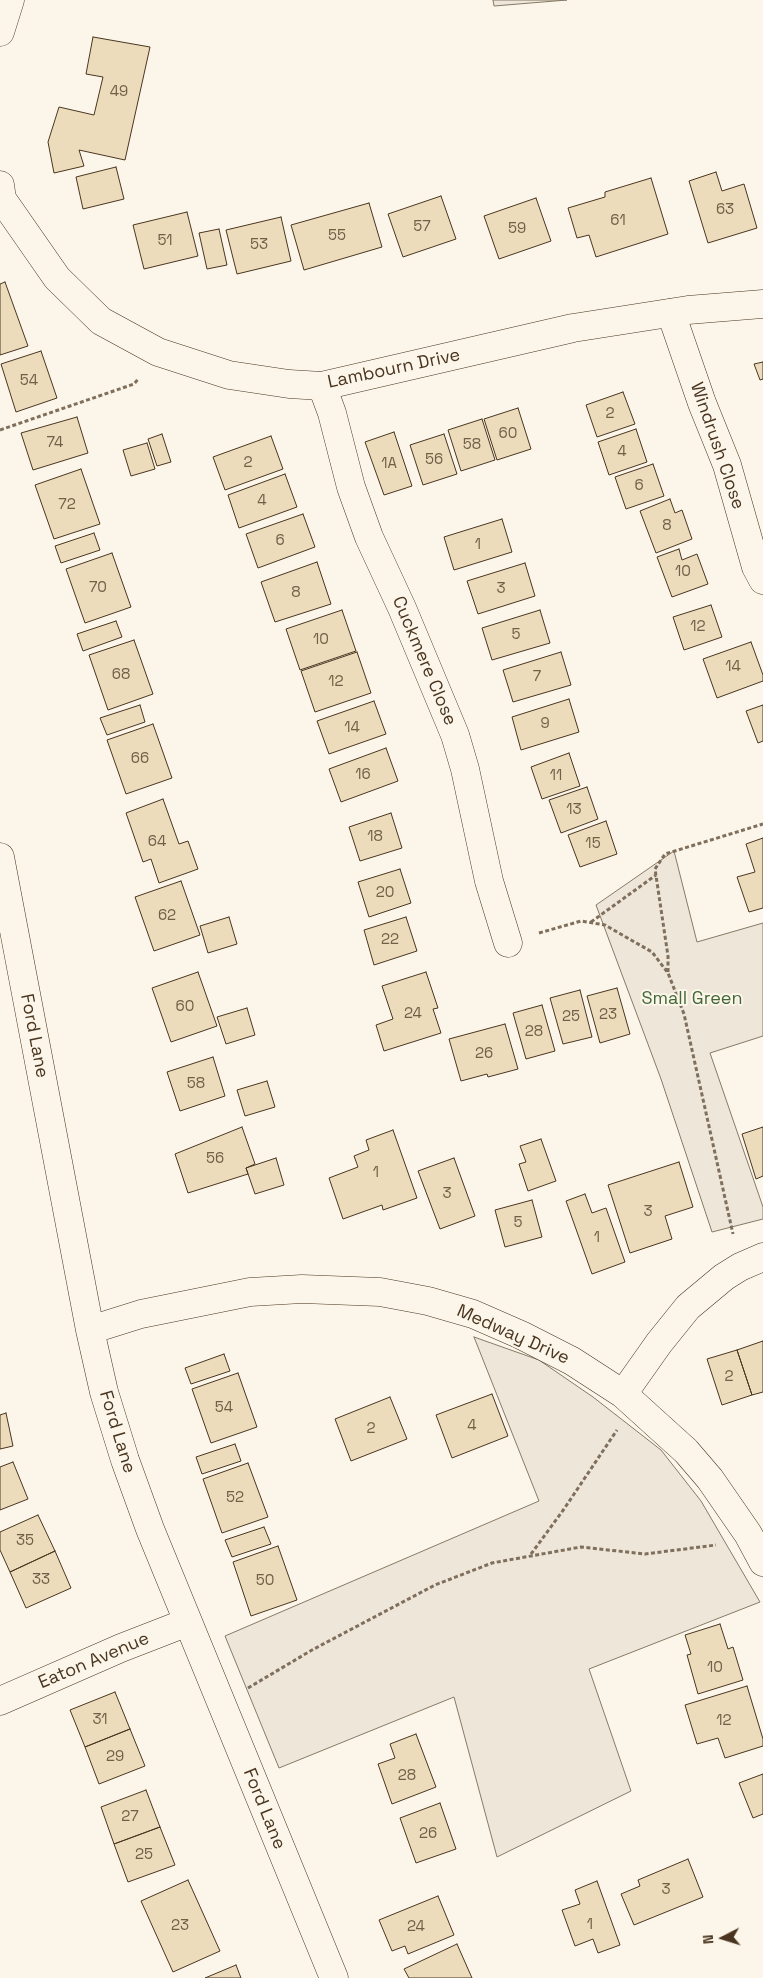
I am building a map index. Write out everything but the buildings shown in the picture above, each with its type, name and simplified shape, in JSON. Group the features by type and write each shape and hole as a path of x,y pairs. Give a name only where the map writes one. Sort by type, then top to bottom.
{"street":[{"path":"0,32 10,0"},
{"name":"Lambourn Drive","path":"1,195 56,278 101,321 158,352 229,375 289,384 322,386 572,328 672,313 763,304"},
{"name":"Windrush Close","path":"672,313 702,403 730,473 756,567 763,580"},
{"name":"Cuckmere Close","path":"322,386 332,413 358,509 455,735 465,769 489,881 508,943"},
{"name":"Ford Lane","path":"0,857 90,1330 104,1392 124,1460 188,1622 334,1978"},
{"path":"628,1399 659,1343 688,1307 711,1287 752,1262"},
{"name":"Medway Drive","path":"90,1330 141,1314 250,1292 328,1289 380,1292 428,1301 474,1314 521,1335 572,1362 628,1399 686,1451 710,1479 748,1534 763,1562"},
{"name":"Eaton Avenue","path":"0,1701 107,1654 188,1622"}],"path":[{"path":"0,430 134,384 158,352"},
{"path":"668,972 668,956 655,869 664,854 763,824"},
{"path":"590,922 656,875"},
{"path":"508,943 581,921 590,922 605,925 643,946 652,952 668,972 684,1014 752,1262"},
{"path":"530,1555 581,1484 628,1399"},
{"path":"221,1703 312,1650 435,1585 492,1563 581,1547 645,1554 717,1545 748,1534"}],"green space":[{"path":"493,0 567,0 494,6"},
{"name":"Small Green","path":"674,851 697,942 763,923 763,1036 710,1053 763,1207 763,1219 712,1232 661,1079 596,905"},
{"path":"474,1337 539,1360 593,1397 661,1450 701,1501 760,1602 589,1669 631,1791 497,1857 454,1697 279,1768 225,1636 539,1501"}]}
